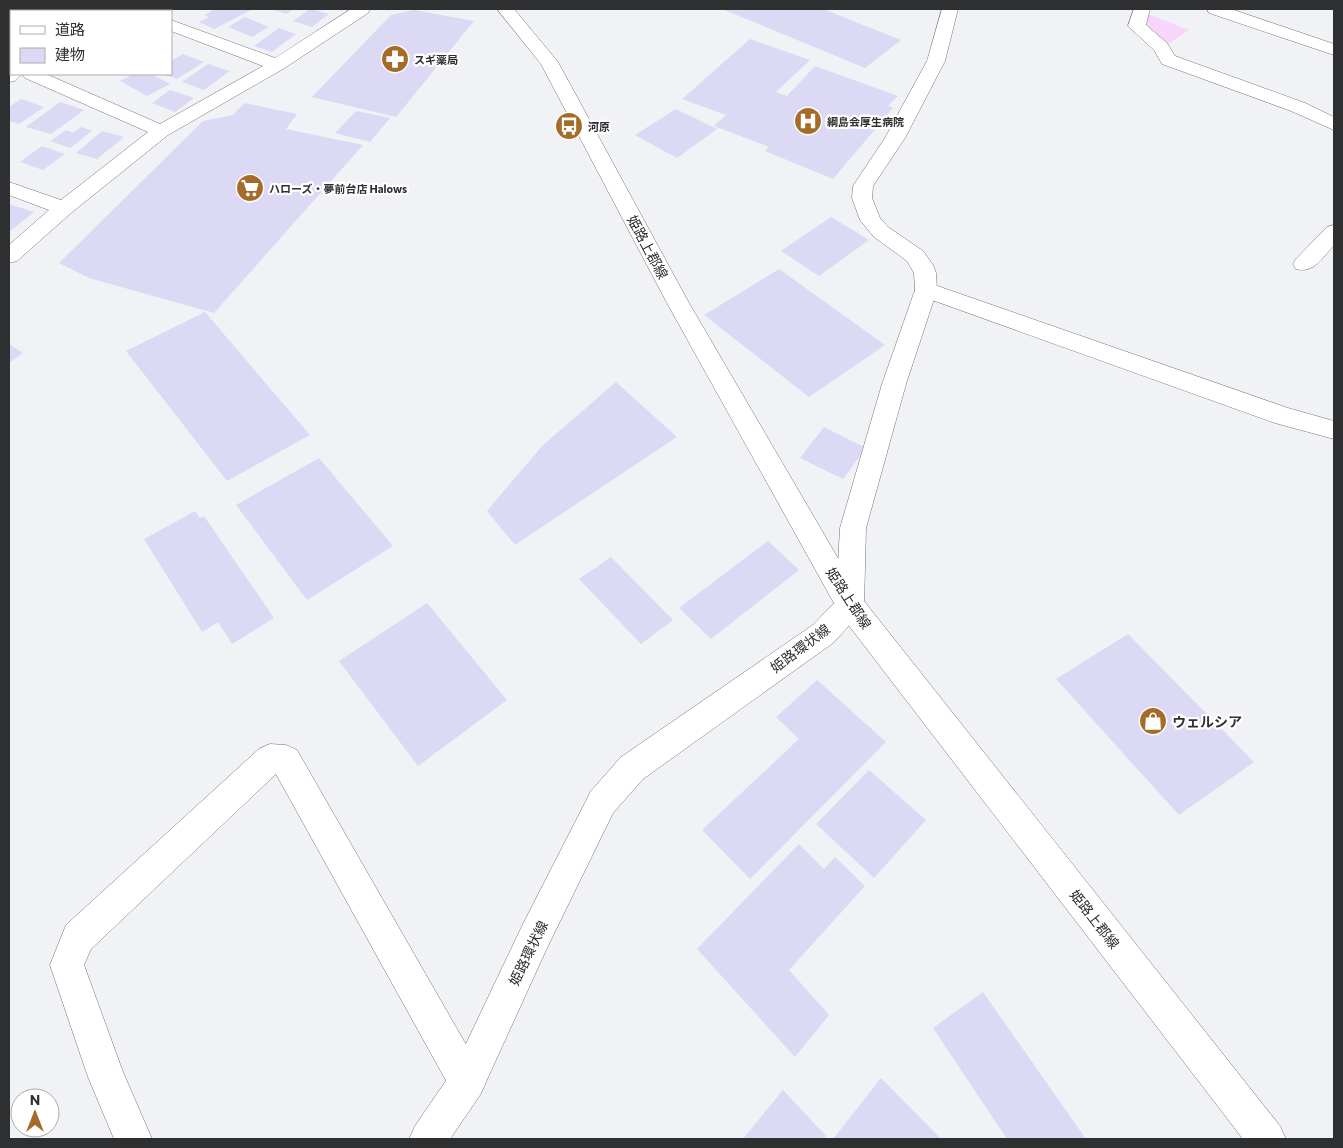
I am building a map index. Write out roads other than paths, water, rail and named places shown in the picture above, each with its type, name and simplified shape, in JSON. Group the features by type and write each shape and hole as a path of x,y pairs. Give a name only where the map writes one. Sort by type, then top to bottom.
{"main road":[{"path":"9,256 64,208 161,131 277,65 362,9"},
{"name":"姫路上郡線","path":"505,9 549,62 678,303 850,605 1267,1139"},
{"path":"850,605 853,528 894,384 926,290 925,273 922,265 914,256 881,232 870,220 862,198 863,186 895,138 936,61 950,9"},
{"path":"1142,9 1138,26 1161,47 1168,60 1298,107 1334,124"},
{"path":"1215,9 1334,50"},
{"path":"172,25 277,65"},
{"path":"32,75 161,131"},
{"path":"9,188 64,208"},
{"path":"1304,264 1334,232"},
{"path":"926,290 1284,416 1334,430"},
{"name":"姫路環状線","path":"428,1139 467,1082 531,944 602,802 632,768 823,634 850,605"},
{"path":"133,1139 106,1077 67,965 78,937 270,759 286,760 467,1082"}],"place":[{"name":"スギ薬局","path":"395,59"},
{"name":"綱島会厚生病院","path":"808,121"},
{"name":"河原","path":"569,126"},
{"name":"ハローズ・夢前台店 Halows","path":"250,188"},
{"name":"ウェルシア","path":"1153,721"}]}
